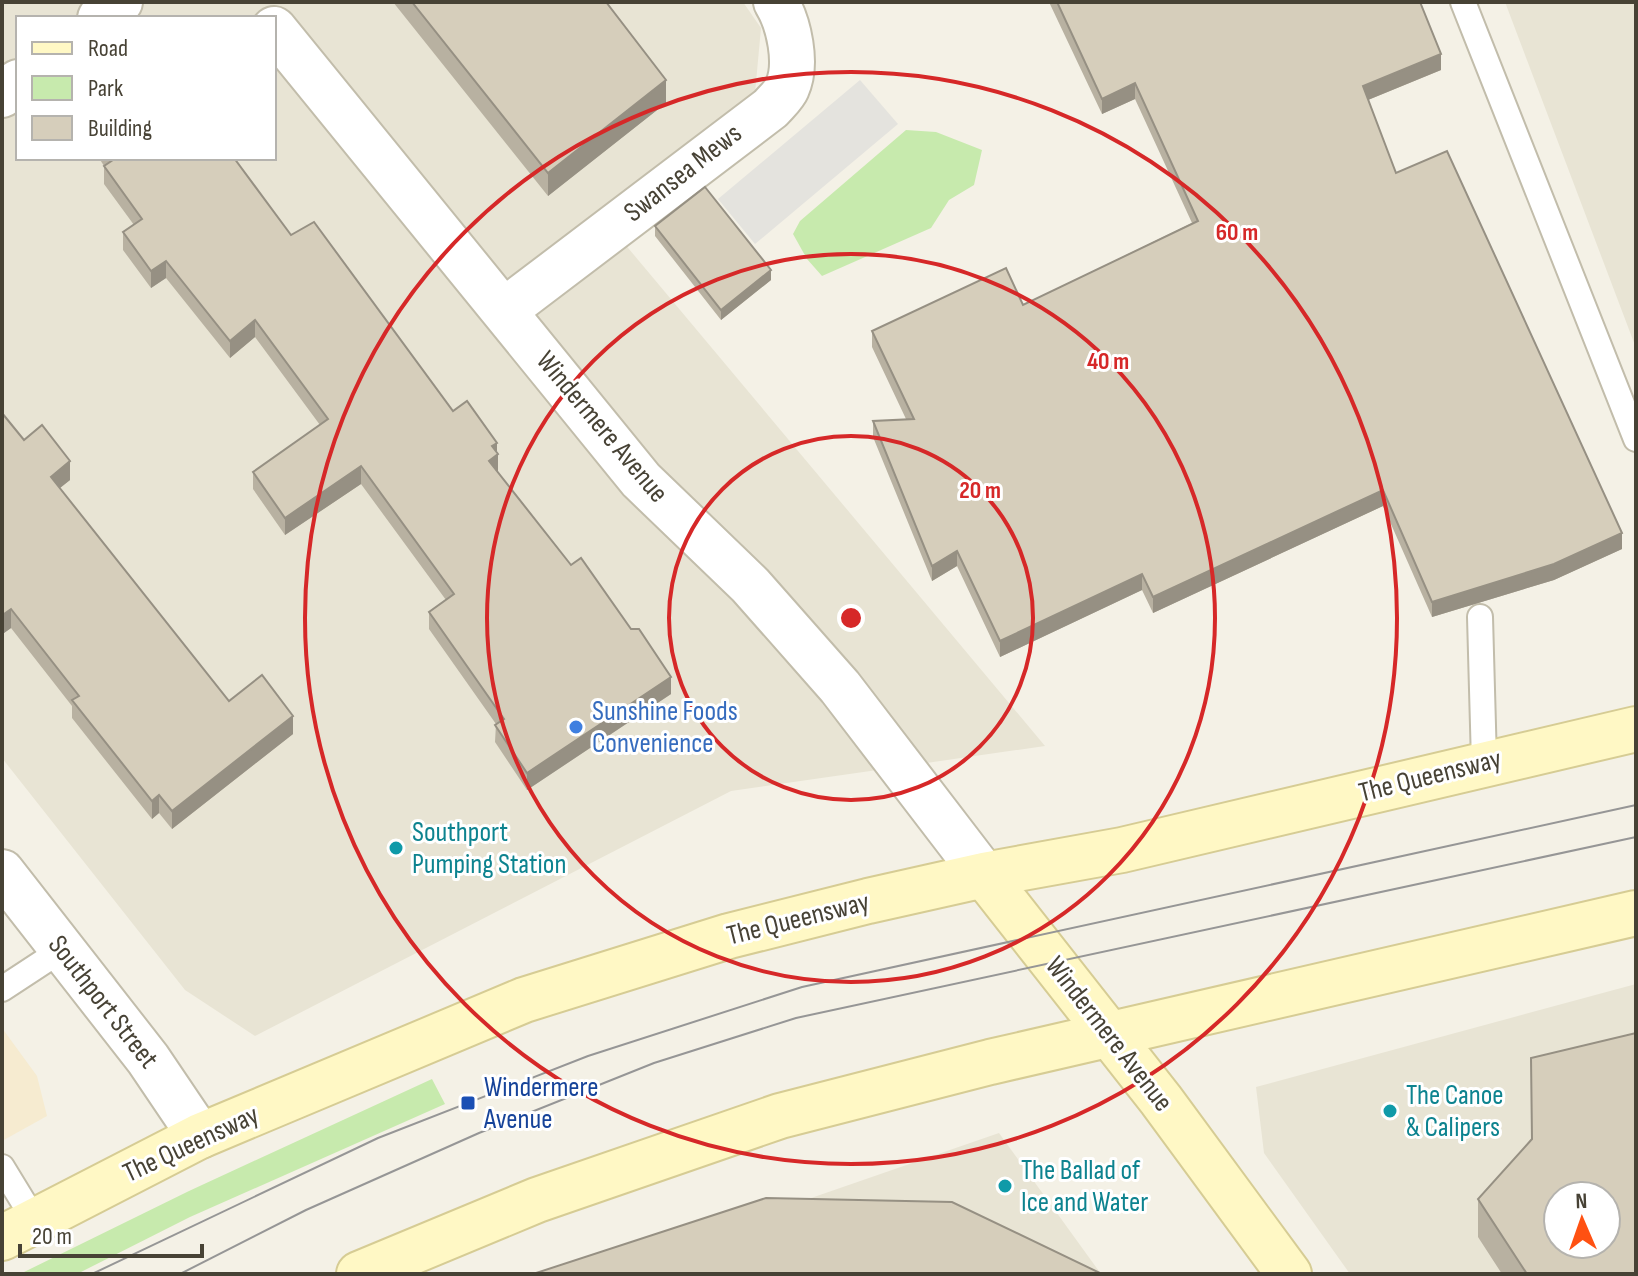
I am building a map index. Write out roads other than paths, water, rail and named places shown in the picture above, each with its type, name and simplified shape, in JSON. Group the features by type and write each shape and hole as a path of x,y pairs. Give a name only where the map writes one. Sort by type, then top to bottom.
{"main road":[{"name":"The Queensway","path":"18,1230 200,1136 524,1000 729,936 984,875 1137,846 1484,762 1636,729"},
{"name":"Windermere Avenue","path":"984,875 1112,1037 1289,1274"},
{"path":"381,1269 537,1200 780,1116 990,1062 1112,1037 1636,913"}],"street":[{"path":"102,16 120,2"},
{"name":"Swansea Mews","path":"505,310 771,108 786,90 791,62 789,39 776,2"},
{"name":"Windermere Avenue","path":"276,31 641,480 750,585 840,687 984,875"},
{"name":"Southport Street","path":"2,872 148,1059 200,1136"}],"lane":[{"path":"1463,2 1636,439"},
{"path":"1480,617 1484,762"},
{"path":"2,989 63,949"},
{"path":"2,1167 18,1230"}],"tram line":[{"path":"92,1274 378,1138 588,1056 802,987 1636,805"},
{"path":"180,1274 306,1210 479,1133 654,1063 796,1018 1636,837"}],"place":[{"name":"Sunshine Foods Convenience","path":"576,727"},
{"name":"Southport Pumping Station","path":"396,848"},
{"name":"Windermere Avenue","path":"468,1103"},
{"name":"The Canoe & Calipers","path":"1390,1111"},
{"name":"The Ballad of Ice and Water","path":"1005,1186"}]}
